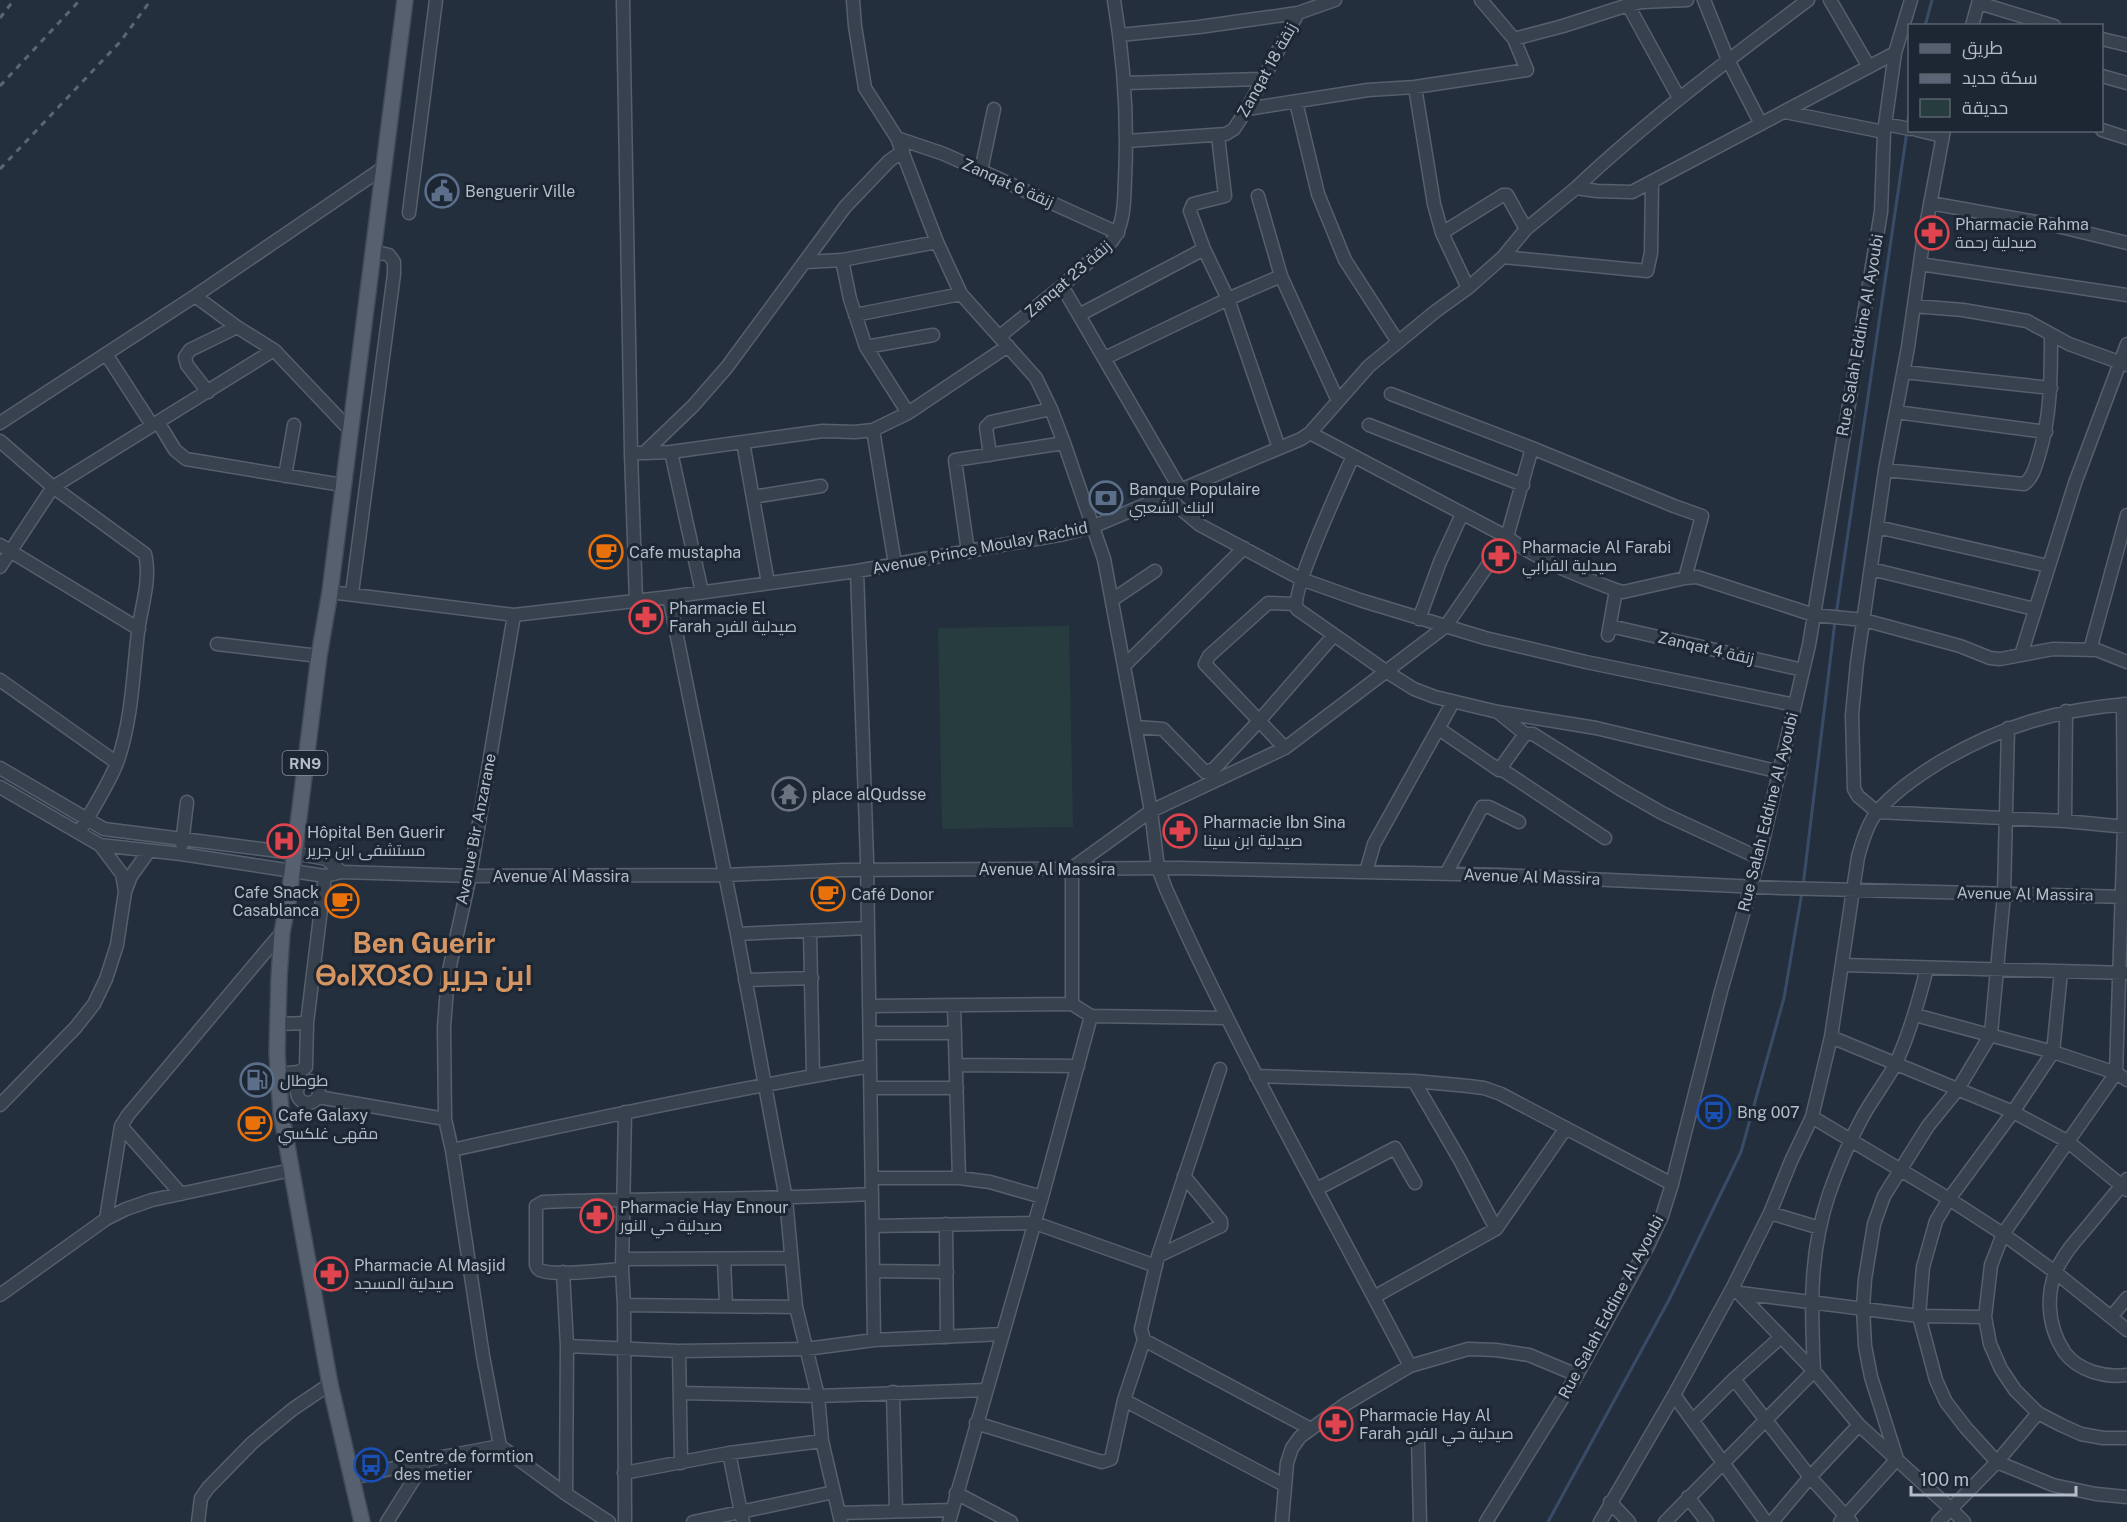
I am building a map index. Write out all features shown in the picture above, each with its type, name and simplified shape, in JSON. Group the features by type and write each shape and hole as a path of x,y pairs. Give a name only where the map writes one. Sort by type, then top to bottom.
{"main road":[{"name":"RN9","path":"362,1522 330,1384 281,1112 277,1024 282,932 292,871 319,656 330,592 405,0"}],"street":[{"path":"409,213 436,0"},
{"path":"623,0 636,601"},
{"path":"853,0 865,88 897,138 937,242 961,294 1036,378 1051,408 1064,443 1104,559 1136,727 1158,868 1226,1018 1410,1366"},
{"name":"Zanqat 23 زنقة","path":"873,430 908,413 1004,341 1118,233 1123,212 1127,141 1125,83 1114,0"},
{"name":"Zanqat 18 زنقة","path":"1218,136 1234,129 1298,13 1335,0"},
{"path":"1247,109 1368,90 1416,87 1527,70 1514,39 1481,0"},
{"path":"1514,39 1628,5 1642,2 1687,0"},
{"path":"1704,0 1728,60 1761,124"},
{"name":"Avenue Prince Moulay Rachid","path":"330,592 514,615 669,597 857,571 1092,527 1301,439 1310,433 1369,366 1468,288 1503,257 1526,229 1576,188 1624,143 1808,0"},
{"path":"1830,0 1869,67"},
{"name":"Rue Salah Eddine Al Ayoubi","path":"1486,1522 1577,1375 1648,1246 1662,1216 1672,1184 1721,991 1759,858 1803,670 1820,615 1881,212 1884,128 1895,53 1911,0"},
{"path":"1973,24 1979,1 2048,24"},
{"path":"1628,5 1679,98"},
{"path":"1120,35 1200,27 1298,13"},
{"path":"2103,39 2127,45"},
{"path":"1576,188 1632,192 1895,53"},
{"path":"2103,76 2127,83"},
{"path":"1125,83 1262,79"},
{"path":"1416,87 1434,204 1442,233 1468,288"},
{"path":"1296,102 1318,194 1345,260 1398,342"},
{"path":"981,171 994,109"},
{"path":"1785,112 1884,128 1905,128"},
{"path":"2103,130 2127,138"},
{"path":"1943,133 1904,372 1885,470 1871,569 1860,619 1852,715 1854,789 1858,796 1877,812 2065,821 2125,827"},
{"path":"1127,141 1218,136 1225,196 1193,204 1190,211 1203,249 1228,299 1279,448"},
{"name":"Zanqat 6 زنقة","path":"897,138 944,154 1118,233"},
{"path":"644,453 693,406 727,367 845,207 888,160 903,151"},
{"path":"0,423 195,296 383,168"},
{"path":"1503,257 1647,271 1651,253 1652,183"},
{"path":"1442,233 1503,195 1507,195 1526,229"},
{"path":"1258,196 1281,276 1338,401"},
{"path":"1930,203 2053,225 2127,243"},
{"path":"806,262 843,260 937,242"},
{"path":"1079,315 1203,249"},
{"path":"352,593 394,274 394,262 389,255 372,251"},
{"path":"843,260 855,315 866,347 908,413"},
{"path":"1920,264 2127,296"},
{"path":"1105,358 1281,276"},
{"path":"1062,286 1180,489"},
{"path":"855,315 961,294"},
{"path":"195,296 237,327 274,350 349,429"},
{"path":"1914,306 1963,310 2027,321 2051,335 2124,364"},
{"path":"208,392 187,364 185,357 190,350 237,327"},
{"path":"866,347 933,335"},
{"path":"1885,470 2024,484 2028,482 2046,432 2051,388 2051,335"},
{"path":"2021,655 2086,451 2124,364 2127,344"},
{"path":"0,567 5,549 53,487 274,350"},
{"path":"106,354 175,450 186,459 342,484"},
{"path":"1904,372 2051,388"},
{"path":"1390,394 1702,516 1685,578"},
{"path":"990,455 986,427 991,422 1051,408"},
{"path":"1896,412 2046,432"},
{"path":"285,476 294,424"},
{"path":"1369,425 1523,485"},
{"path":"631,453 671,452 824,431 873,430 896,564"},
{"path":"1310,433 1507,537 1522,548 1554,564 1623,592 1696,577 1820,615 1860,619 1960,646 1990,658 2000,659 2053,649 2097,650 2125,662 2127,649"},
{"path":"0,441 53,487 145,554 146,588 130,706 117,763 79,833"},
{"path":"744,442 768,583"},
{"path":"968,552 954,461 1064,443"},
{"path":"1072,1004 1072,868 1150,811 1285,748 1446,626 1507,537 1532,448"},
{"path":"671,452 702,592"},
{"path":"1353,456 1301,579 1295,604 1297,609 1414,689 1453,702 1596,728 1780,772"},
{"path":"753,497 821,486"},
{"path":"1164,495 1200,525 1301,579 1419,619 1485,638 1586,662 1795,705"},
{"path":"1419,619 1440,562 1462,513"},
{"path":"2090,650 2127,515"},
{"path":"1877,527 2048,566"},
{"path":"1125,665 1244,548"},
{"path":"5,549 139,629"},
{"path":"1871,569 2034,609"},
{"path":"857,571 867,870 874,1340"},
{"path":"1112,600 1155,571"},
{"name":"Zanqat 4 زنقة","path":"1616,590 1609,630 1803,670"},
{"path":"669,597 737,934 786,1199 796,1306 818,1396 822,1441 840,1518 896,1511 950,1516 1092,1016"},
{"path":"1285,748 1205,664 1209,656 1268,603 1295,604"},
{"name":"Avenue Bir Anzarane","path":"500,1446 483,1356 452,1150 445,1119 444,1028 448,975 470,876 514,615"},
{"path":"1136,727 1163,729 1205,772 1214,769 1334,634"},
{"path":"217,644 319,656"},
{"path":"0,680 117,763"},
{"path":"1366,873 1374,844 1453,702"},
{"path":"1600,1522 1736,1290 1812,1117 1831,1037 1861,845 1877,812 1906,783 1972,743 2008,728 2066,711 2125,704 2125,897 2122,1011 2116,1073 2003,1234 1991,1265 1985,1317 1990,1344 2001,1369 2015,1390 2038,1413 2081,1434 2127,1441"},
{"path":"2065,821 2066,711"},
{"path":"1498,712 1525,734 1533,734 1662,813 1759,858"},
{"path":"1897,1459 1871,1377 1865,1346 1863,1308 1865,1279 1874,1224 1884,1196 1928,1126 1958,1089 1991,1034 2004,894 2008,728"},
{"path":"1439,729 1497,770 1501,769 1605,838"},
{"path":"1501,769 1525,734"},
{"name":"Avenue Al Massira","path":"0,768 104,829 294,853 326,859 342,872"},
{"path":"0,787 100,845 122,874 125,892"},
{"path":"181,854 187,802"},
{"path":"1446,874 1482,807 1489,807 1519,822"},
{"name":"Avenue Al Massira","path":"100,845 181,854 325,876 342,872 470,876 725,875 867,870 1158,868 1446,874 1780,888 2125,897"},
{"path":"0,1105 76,1027 94,1004 106,979 117,945 125,892 131,876 149,851"},
{"path":"278,1082 306,1067 307,1023 325,876"},
{"path":"737,934 868,928"},
{"path":"106,1219 121,1126 282,932"},
{"path":"810,932 813,1076"},
{"path":"1843,965 2123,973"},
{"path":"1665,1522 1814,1371 1811,1301 1814,1253 1829,1194 1862,1118 1895,1064 1915,1015 1927,968"},
{"path":"2061,972 2053,1052 2013,1112 1949,1199 1936,1221 1923,1267 1919,1316 1936,1380 1946,1402 1997,1462 2053,1485 2096,1494 2127,1497"},
{"path":"745,980 812,978"},
{"path":"869,1006 1072,1004 1092,1016 1226,1018"},
{"path":"954,1006 959,1178"},
{"path":"1915,1015 2053,1052 2116,1073 2127,1080"},
{"path":"277,1024 307,1023"},
{"path":"870,1033 955,1033"},
{"path":"1831,1037 2013,1112 2067,1141 2125,1185 2063,1256 2055,1272 2050,1296 2049,1319 2058,1342 2071,1360 2091,1372 2114,1377 2127,1375"},
{"path":"956,1065 1078,1066"},
{"path":"452,1150 764,1084 870,1066"},
{"path":"976,1423 1106,1462 1112,1456 1124,1400 1144,1340 1141,1329 1157,1261 1220,1069"},
{"path":"1256,1076 1414,1081 1484,1088 1501,1094 1672,1184"},
{"path":"1414,1081 1460,1160 1496,1229"},
{"path":"278,1082 297,1091 296,1094 300,1101 306,1104 318,1097 445,1119"},
{"path":"871,1088 957,1088"},
{"path":"625,1112 622,1199 625,1522"},
{"path":"1812,1117 1852,1139 2003,1234 2127,1330"},
{"path":"121,1126 181,1194"},
{"path":"1374,1297 1496,1229 1566,1128"},
{"path":"1317,1189 1395,1148 1415,1183"},
{"path":"0,1295 106,1219 152,1200 291,1170"},
{"path":"873,1226 1035,1222 1157,1261 1221,1226 1221,1221 1184,1176"},
{"path":"872,1178 959,1178 990,1182 1042,1197"},
{"path":"791,1258 622,1264 563,1272 542,1271 536,1265 536,1206 543,1202 622,1199 786,1199 872,1194"},
{"path":"1770,1213 1820,1228"},
{"path":"946,1224 947,1337"},
{"path":"724,1259 726,1306"},
{"path":"873,1271 947,1272"},
{"path":"563,1272 567,1346 566,1494"},
{"path":"1736,1290 1919,1316 1985,1317"},
{"path":"1736,1290 1814,1371 1859,1425 1964,1522"},
{"path":"2110,1317 2127,1298"},
{"path":"624,1305 796,1306"},
{"path":"567,1346 679,1351 806,1349 874,1340 1003,1334"},
{"path":"1694,1420 1780,1337"},
{"path":"1144,1340 1311,1429"},
{"path":"1282,1522 1287,1463 1292,1448 1300,1437 1344,1405 1410,1366 1468,1349 1496,1350 1529,1355 1577,1375"},
{"path":"679,1351 681,1463"},
{"path":"1734,1379 1845,1520 1897,1459"},
{"path":"198,1522 201,1498 208,1488 252,1443 293,1409 330,1384"},
{"path":"680,1393 818,1396 986,1390"},
{"path":"893,1392 896,1511"},
{"path":"1674,1395 1766,1522"},
{"path":"1124,1400 1284,1485"},
{"path":"1938,1522 1997,1462 2038,1413"},
{"path":"1772,1522 1809,1477 1859,1425"},
{"path":"1418,1438 1420,1522"},
{"path":"624,1473 729,1453 822,1441"},
{"path":"352,1478 426,1460 500,1446 609,1522"},
{"path":"729,1453 742,1517"},
{"path":"389,1521 426,1460"},
{"path":"693,1522 742,1517 834,1492"},
{"path":"956,1493 1011,1522"},
{"path":"1688,1497 1707,1522"},
{"path":"1610,1502 1629,1522"}],"green space":[{"path":"1069,626 1073,827 942,829 938,628"}],"waterway":[{"path":"1926,24 1932,0"},
{"path":"1907,125 1908,120"},
{"path":"1836,615 1907,131"},
{"path":"1803,886 1835,621"},
{"path":"1548,1522 1670,1298 1741,1152 1784,998 1802,892"}],"railway":[{"path":"0,18 14,0"},
{"path":"0,86 80,0"},
{"path":"0,169 120,42 151,0"}],"place":[{"name":"Benguerir Ville","path":"442,191"},
{"name":"Pharmacie Rahma صيدلية رحمة","path":"1932,233"},
{"name":"Banque Populaire البنك الشعبي","path":"1106,498"},
{"name":"Cafe mustapha","path":"606,552"},
{"name":"Pharmacie Al Farabi صيدلية الفرابي","path":"1499,556"},
{"name":"Pharmacie El Farah صيدلية الفرح","path":"646,617"},
{"name":"place alQudsse","path":"789,794"},
{"name":"Pharmacie Ibn Sina صيدلية ابن سينا","path":"1180,831"},
{"name":"Hôpital Ben Guerir مستشفى ابن جرير","path":"284,841"},
{"name":"Café Donor","path":"828,894"},
{"name":"Cafe Snack Casablanca","path":"342,901"},
{"name":"طوطال","path":"257,1080"},
{"name":"Bng 007","path":"1714,1112"},
{"name":"Cafe Galaxy مقهى غلكسي","path":"255,1124"},
{"name":"Pharmacie Hay Ennour صيدلية حي النور","path":"597,1216"},
{"name":"Pharmacie Al Masjid صيدلية المسجد","path":"331,1274"},
{"name":"Pharmacie Hay Al Farah صيدلية حي الفرح","path":"1336,1424"},
{"name":"Centre de formtion des metier","path":"371,1465"}],"district":[{"name":"Ben Guerir ⴱⴰⵏⴳⵔⵉⵔ ابن جرير","path":"424,958"}]}
